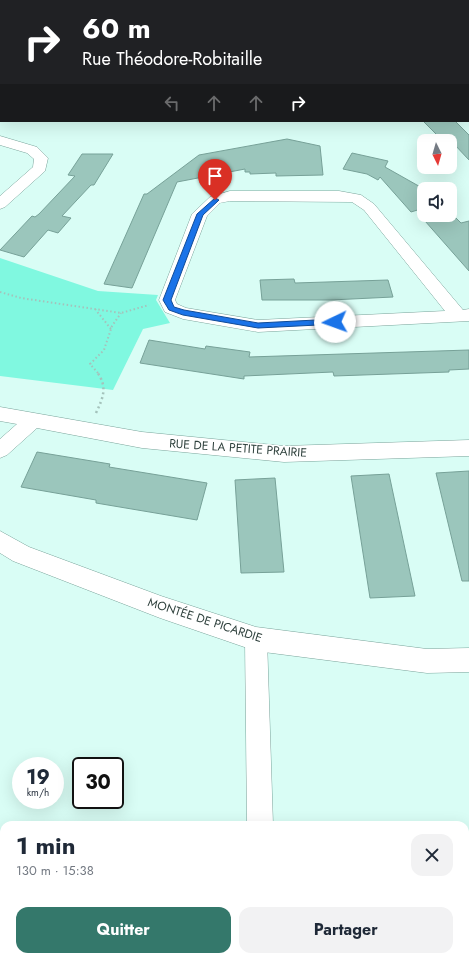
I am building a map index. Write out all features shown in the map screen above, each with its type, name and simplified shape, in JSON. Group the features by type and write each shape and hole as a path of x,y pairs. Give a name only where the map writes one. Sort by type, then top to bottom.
{"street":[{"path":"0,140 32,150 41,158 40,168 0,204"},
{"path":"230,196 339,196 356,198 369,208 464,316 258,326 183,313 171,308 167,300 200,214 215,200 230,196"},
{"name":"RUE DE LA PETITE PRAIRIE","path":"0,414 142,440 284,454 469,448"},
{"path":"0,450 34,420"},
{"name":"MONTÉE DE PICARDIE","path":"0,541 21,554 160,607 256,638 427,661 469,660"},
{"path":"256,638 260,821"}],"path":[{"path":"0,292 20,298 121,313 167,300"},
{"path":"95,309 111,330"},
{"path":"88,431 105,394 105,383 102,376 90,364 104,350 111,330 121,313"}],"green space":[{"path":"0,258 98,291 158,295 156,300 170,323 143,329 113,390 0,376"}],"building":[{"path":"424,122 456,122 469,135 469,160 457,147 457,134 436,134"},
{"path":"287,139 320,146 323,175 276,176 276,173 250,174 250,172 245,172 245,169 177,182 132,288 104,284 144,194 147,194 199,155"},
{"path":"352,153 388,161 385,167 417,185 417,210 411,212 380,177 378,180 367,174 343,169"},
{"path":"82,154 113,154 94,185 91,185 62,216 71,218 58,233 48,230 24,257 0,250 32,216 35,217 39,214 75,176 68,175"},
{"path":"457,219 461,223 469,221 469,271 426,222 457,222"},
{"path":"294,279 295,283 388,280 393,297 331,300 262,300 260,280"},
{"path":"149,340 205,349 206,346 250,352 249,357 469,350 469,369 449,370 449,372 334,376 333,372 244,376 244,379 140,363"},
{"path":"37,452 110,464 109,467 207,483 197,520 96,503 96,500 21,487"},
{"path":"469,471 469,581 462,581 436,473"},
{"path":"389,474 415,596 370,598 351,476"},
{"path":"275,478 284,572 241,573 235,480"}],"route":[{"path":"215,200 200,214 167,300 171,308 183,313 258,326 335,322"}]}
